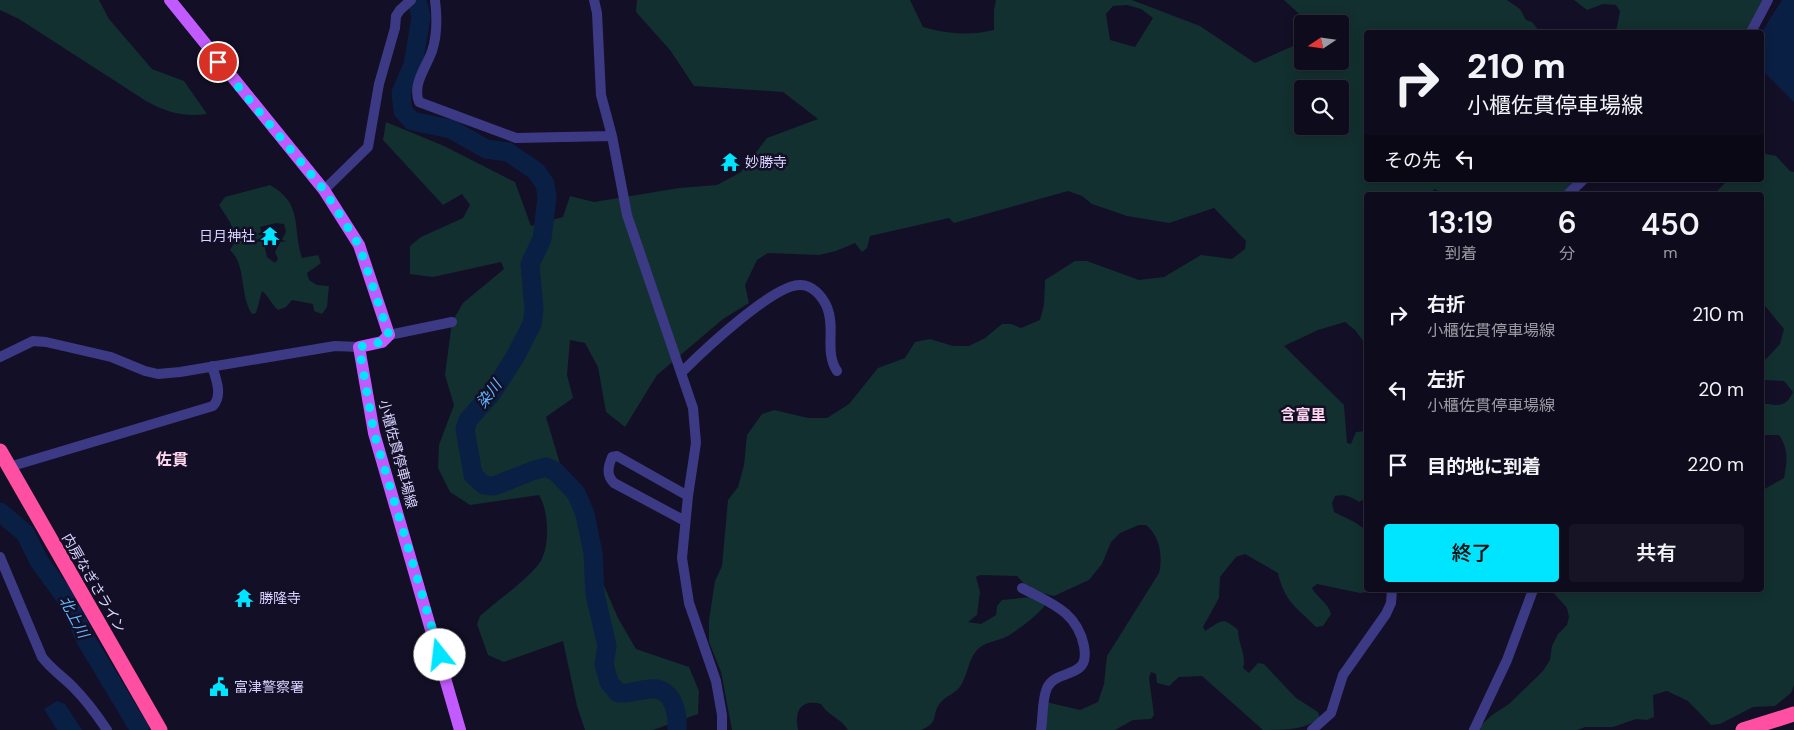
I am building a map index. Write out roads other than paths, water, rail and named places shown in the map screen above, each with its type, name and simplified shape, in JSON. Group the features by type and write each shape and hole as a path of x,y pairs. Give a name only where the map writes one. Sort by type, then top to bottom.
{"highway":[{"name":"内房なぎさライン","path":"0,451 160,730"},
{"path":"1743,730 1794,714"}],"main road":[{"path":"170,0 324,190 359,245 389,335 382,342 359,347"},
{"name":"小櫃佐貫停車場線","path":"359,347 374,433 460,730"}],"street":[{"path":"324,190 368,147 379,84 395,28 396,16 411,0"},
{"path":"435,0 435,32 432,50 417,87 416,95 419,102 516,138 612,136"},
{"path":"594,0 597,13 601,94 612,136 627,215 694,408 696,443 688,496 682,558 689,603 716,681 722,730"},
{"path":"1752,30 1768,0"},
{"path":"1570,192 1581,182"},
{"path":"682,371 744,316 797,284 808,286 818,292 827,307 831,322 830,354 837,371"},
{"path":"389,335 452,322"},
{"path":"0,357 34,341 112,357 145,371 158,374 335,346 359,347"},
{"path":"9,467 213,406 217,402 218,387 212,366"},
{"path":"685,521 614,483 609,478 608,472 612,457 617,456 688,496"},
{"path":"0,557 42,657 51,669 72,686 94,711 107,730"},
{"path":"1022,588 1036,597 1048,599 1066,613 1077,627 1085,649 1084,661 1081,667 1052,681 1046,689 1041,730"},
{"path":"1312,730 1331,714 1343,675 1386,614 1391,603 1392,592"},
{"path":"1474,730 1507,660 1532,592"}],"water":[{"path":"1782,0 1794,0 1794,102 1764,72 1763,30"},
{"path":"57,701 65,704 82,730 57,730 44,709"}],"waterway":[{"name":"染川","path":"417,0 421,17 413,65 401,93 403,111 412,121 451,129 486,149 508,152 536,171 545,184 547,197 542,239 530,264 534,310 532,324 515,357 492,393 468,420 465,429 473,475 484,485 494,486 546,467 555,471 576,493 585,514 593,553 595,594 607,646 604,664 609,682 618,693 650,689 658,689 664,692 669,696 675,709 677,730"},
{"name":"北上川","path":"0,512 25,533 39,561 68,601 86,640 140,730"}],"place":[{"name":"妙勝寺","path":"730,162"},
{"name":"日月神社","path":"270,236"},
{"name":"勝隆寺","path":"244,598"},
{"name":"富津警察署","path":"219,687"}],"district":[{"name":"含富里","path":"1303,415"},
{"name":"佐貫","path":"172,459"}]}
